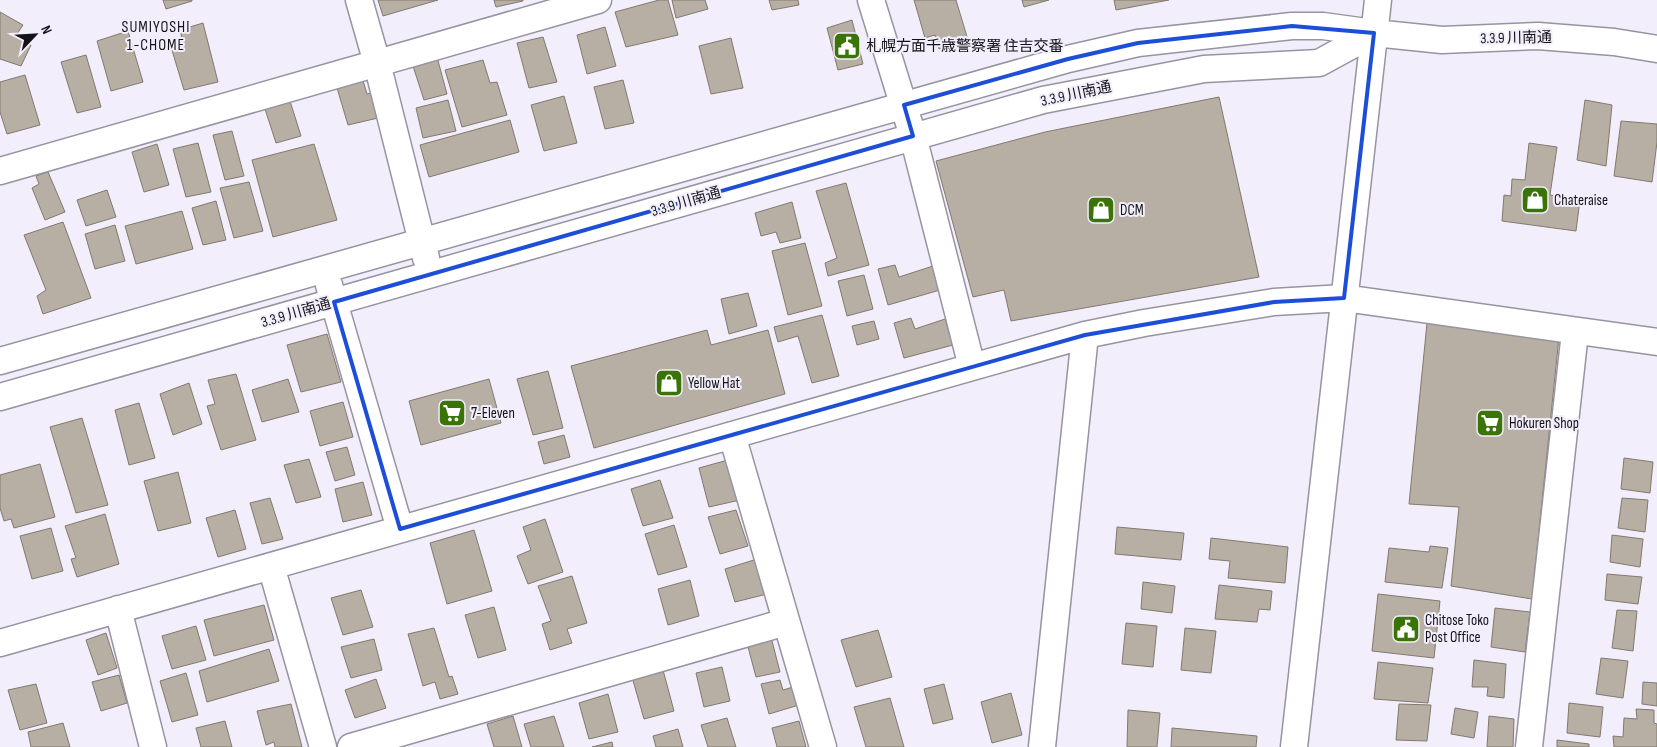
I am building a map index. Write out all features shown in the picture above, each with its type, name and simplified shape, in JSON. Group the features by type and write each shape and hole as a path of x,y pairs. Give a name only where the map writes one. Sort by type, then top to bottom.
{"street":[{"path":"359,0 432,275"},
{"path":"0,171 598,0"},
{"path":"871,0 913,136 972,367"},
{"path":"1294,747 1378,0"},
{"name":"3.3.9 川南通","path":"0,361 1068,59 1138,43 1292,26 1323,26 1442,40 1538,36 1614,42 1657,49"},
{"name":"3.3.9 川南通","path":"0,397 1043,100 1204,69 1319,63 1374,33"},
{"path":"325,270 400,529"},
{"path":"0,643 1085,335 1144,324 1274,302 1344,298 1575,332 1657,342"},
{"path":"1529,747 1575,332"},
{"path":"1042,747 1085,335"},
{"path":"732,436 823,747"},
{"path":"271,566 323,747"},
{"path":"118,610 153,747"},
{"path":"351,747 786,622"}],"highlighted area":[{"path":"1292,26 1374,33 1344,298 1274,302 1085,335 400,529 334,302 913,136 904,105 1068,59 1138,43"}],"building":[{"path":"163,0 192,0 192,1 166,9"},
{"path":"378,0 438,0 383,16"},
{"path":"494,0 523,0 523,1 496,7"},
{"path":"659,0 668,0 678,35 626,47 615,12"},
{"path":"672,0 705,0 708,9 676,18"},
{"path":"769,0 798,0 799,5 772,10"},
{"path":"914,0 956,0 968,40 939,49 935,35 925,38"},
{"path":"1022,0 1049,0 1024,7"},
{"path":"1114,0 1169,0 1116,10"},
{"path":"0,12 23,25 15,37 31,45 21,66 0,59"},
{"path":"852,20 863,64 838,70 827,28"},
{"path":"203,23 218,82 184,90 171,47 183,43 180,30"},
{"path":"605,27 616,66 587,74 577,35"},
{"path":"128,31 143,82 111,91 97,41"},
{"path":"543,37 557,82 529,88 517,43"},
{"path":"731,38 743,88 711,94 699,46"},
{"path":"86,55 101,107 77,113 61,62"},
{"path":"437,57 447,94 424,100 412,63"},
{"path":"483,60 490,83 497,82 507,115 462,127 445,70"},
{"path":"361,74 367,94 371,93 378,118 348,125 335,81"},
{"path":"25,75 40,125 7,134 0,112 0,82"},
{"path":"623,80 634,123 605,129 594,87"},
{"path":"564,96 577,143 544,151 531,105"},
{"path":"1219,97 1259,277 1011,321 1004,290 973,297 936,161 1045,132"},
{"path":"448,100 456,131 423,138 416,108"},
{"path":"1585,100 1612,105 1606,166 1577,160"},
{"path":"290,101 301,136 276,143 265,109"},
{"path":"510,120 519,152 429,177 420,145"},
{"path":"1621,121 1657,124 1657,142 1652,182 1614,176"},
{"path":"232,131 244,176 225,180 213,135"},
{"path":"198,143 211,192 186,197 173,149"},
{"path":"1529,143 1557,147 1550,195 1580,200 1576,231 1502,221 1504,195 1511,196 1512,179 1525,180"},
{"path":"157,144 169,185 144,192 132,152"},
{"path":"314,144 337,220 273,237 252,160"},
{"path":"48,172 65,212 45,220 32,188 39,184 36,176"},
{"path":"249,182 263,231 234,238 220,188"},
{"path":"846,183 869,265 828,276 825,263 837,258 816,191"},
{"path":"107,190 116,217 86,226 77,200"},
{"path":"216,201 226,240 203,245 192,208"},
{"path":"792,202 801,238 780,243 776,232 761,236 755,213"},
{"path":"182,211 193,249 136,264 125,226"},
{"path":"63,222 91,298 43,314 37,296 46,290 24,235"},
{"path":"115,225 125,261 95,269 85,234"},
{"path":"805,243 822,306 788,315 772,251"},
{"path":"895,265 899,277 933,266 940,290 888,305 878,269"},
{"path":"864,275 873,309 847,316 838,281"},
{"path":"748,293 757,326 729,334 721,299"},
{"path":"822,315 839,376 812,383 798,336 778,342 774,327"},
{"path":"911,318 915,329 945,319 953,345 904,358 894,323"},
{"path":"874,321 879,339 857,345 852,326"},
{"path":"1427,323 1559,337 1532,599 1451,586 1459,507 1409,504"},
{"path":"707,330 711,345 768,330 785,394 594,448 571,366"},
{"path":"327,334 341,382 301,392 287,345"},
{"path":"548,371 563,428 533,435 517,379"},
{"path":"236,374 256,440 221,450 207,406 215,404 208,380"},
{"path":"288,379 299,412 262,422 252,390"},
{"path":"489,379 501,423 421,445 409,401"},
{"path":"189,383 202,424 173,435 160,394"},
{"path":"343,402 353,437 320,446 310,411"},
{"path":"139,403 155,458 129,465 115,410"},
{"path":"82,418 108,505 76,513 50,427"},
{"path":"564,435 570,457 544,464 538,442"},
{"path":"347,447 355,475 335,481 326,452"},
{"path":"1624,458 1653,462 1650,493 1621,489"},
{"path":"309,459 321,497 296,503 284,465"},
{"path":"728,460 740,500 709,507 699,468"},
{"path":"40,464 55,517 14,528 11,519 4,521 0,508 0,475"},
{"path":"178,472 191,523 158,531 144,481"},
{"path":"660,480 673,518 643,526 631,489"},
{"path":"363,482 372,515 343,522 335,489"},
{"path":"270,498 283,539 262,544 250,503"},
{"path":"1622,498 1648,500 1645,532 1618,528"},
{"path":"235,510 246,549 218,557 206,518"},
{"path":"736,510 748,546 720,554 708,517"},
{"path":"105,514 119,564 77,577 71,559 76,558 65,526"},
{"path":"545,519 563,572 528,584 517,556 531,550 523,527"},
{"path":"674,525 687,567 658,575 645,534"},
{"path":"1117,527 1184,533 1181,560 1115,554"},
{"path":"51,528 63,571 32,579 20,536"},
{"path":"474,530 492,591 447,604 430,543"},
{"path":"1612,535 1643,539 1640,567 1610,562"},
{"path":"1211,538 1288,547 1285,583 1228,578 1230,561 1209,559"},
{"path":"1430,546 1448,548 1442,588 1385,582 1389,548 1429,552"},
{"path":"757,559 767,594 735,602 725,569"},
{"path":"1607,574 1642,577 1638,604 1605,600"},
{"path":"572,576 587,623 567,629 572,643 550,650 542,624 551,621 538,586"},
{"path":"690,580 699,616 668,625 658,589"},
{"path":"1143,582 1175,586 1172,613 1141,609"},
{"path":"1219,585 1272,591 1270,610 1259,609 1257,622 1215,619"},
{"path":"361,590 373,627 343,635 331,598"},
{"path":"1378,594 1440,601 1434,658 1372,651"},
{"path":"264,605 274,640 214,656 204,620"},
{"path":"494,607 506,650 478,658 465,615"},
{"path":"1495,608 1530,612 1525,652 1491,647"},
{"path":"1617,610 1637,611 1633,651 1612,648"},
{"path":"1126,623 1157,626 1153,667 1122,664"},
{"path":"196,626 206,660 172,669 162,636"},
{"path":"434,628 449,677 452,676 458,694 440,699 435,682 423,686 408,634"},
{"path":"1185,628 1216,631 1211,673 1181,670"},
{"path":"878,630 892,677 856,687 841,640"},
{"path":"106,633 117,668 98,675 86,640"},
{"path":"771,637 780,672 756,677 747,643"},
{"path":"374,639 382,670 351,678 341,647"},
{"path":"269,649 279,681 207,702 199,671"},
{"path":"1601,658 1628,661 1623,698 1596,694"},
{"path":"1474,660 1506,664 1504,698 1487,696 1488,687 1472,687"},
{"path":"1378,662 1433,668 1428,703 1374,699"},
{"path":"722,667 730,701 704,707 696,673"},
{"path":"663,670 674,711 644,719 632,677"},
{"path":"186,673 198,715 172,722 160,681"},
{"path":"119,675 127,703 101,711 92,682"},
{"path":"376,679 386,708 355,718 345,690"},
{"path":"780,680 783,690 793,687 799,705 769,714 761,684"},
{"path":"1643,682 1657,683 1657,706 1642,704"},
{"path":"36,684 47,723 20,730 8,690"},
{"path":"944,684 953,719 933,724 924,689"},
{"path":"1011,693 1022,735 992,743 981,702"},
{"path":"608,694 618,732 589,739 579,703"},
{"path":"890,698 904,747 866,747 854,707"},
{"path":"1569,703 1603,707 1600,737 1567,733"},
{"path":"291,704 302,747 275,747 274,742 266,745 257,711"},
{"path":"1399,704 1431,705 1427,741 1396,740"},
{"path":"1455,708 1478,712 1474,738 1451,734"},
{"path":"1636,709 1654,710 1654,723 1657,724 1657,747 1614,747 1613,736 1623,737 1624,718 1637,719"},
{"path":"1128,710 1160,713 1157,747 1127,747"},
{"path":"513,716 522,747 494,747 487,724"},
{"path":"554,716 564,747 531,747 524,724"},
{"path":"1489,716 1514,719 1513,747 1487,747"},
{"path":"727,718 736,747 708,747 701,725"},
{"path":"225,721 232,747 201,747 196,728"},
{"path":"799,721 806,747 777,747 772,728"},
{"path":"63,723 70,747 31,747 28,732"},
{"path":"1172,728 1257,736 1256,747 1171,747"},
{"path":"678,729 683,747 656,747 653,736"},
{"path":"1557,740 1589,744 1589,747 1557,747"},
{"path":"612,742 613,747 592,747"}],"place":[{"name":"札幌方面千歳警察署 住吉交番","path":"847,46"},
{"name":"Chateraise","path":"1535,200"},
{"name":"DCM","path":"1101,210"},
{"name":"Yellow Hat","path":"669,383"},
{"name":"7-Eleven","path":"452,413"},
{"name":"Hokuren Shop","path":"1490,423"},
{"name":"Chitose Toko Post Office","path":"1406,629"}],"district":[{"name":"SUMIYOSHI 1-CHOME","path":"156,36"}]}
